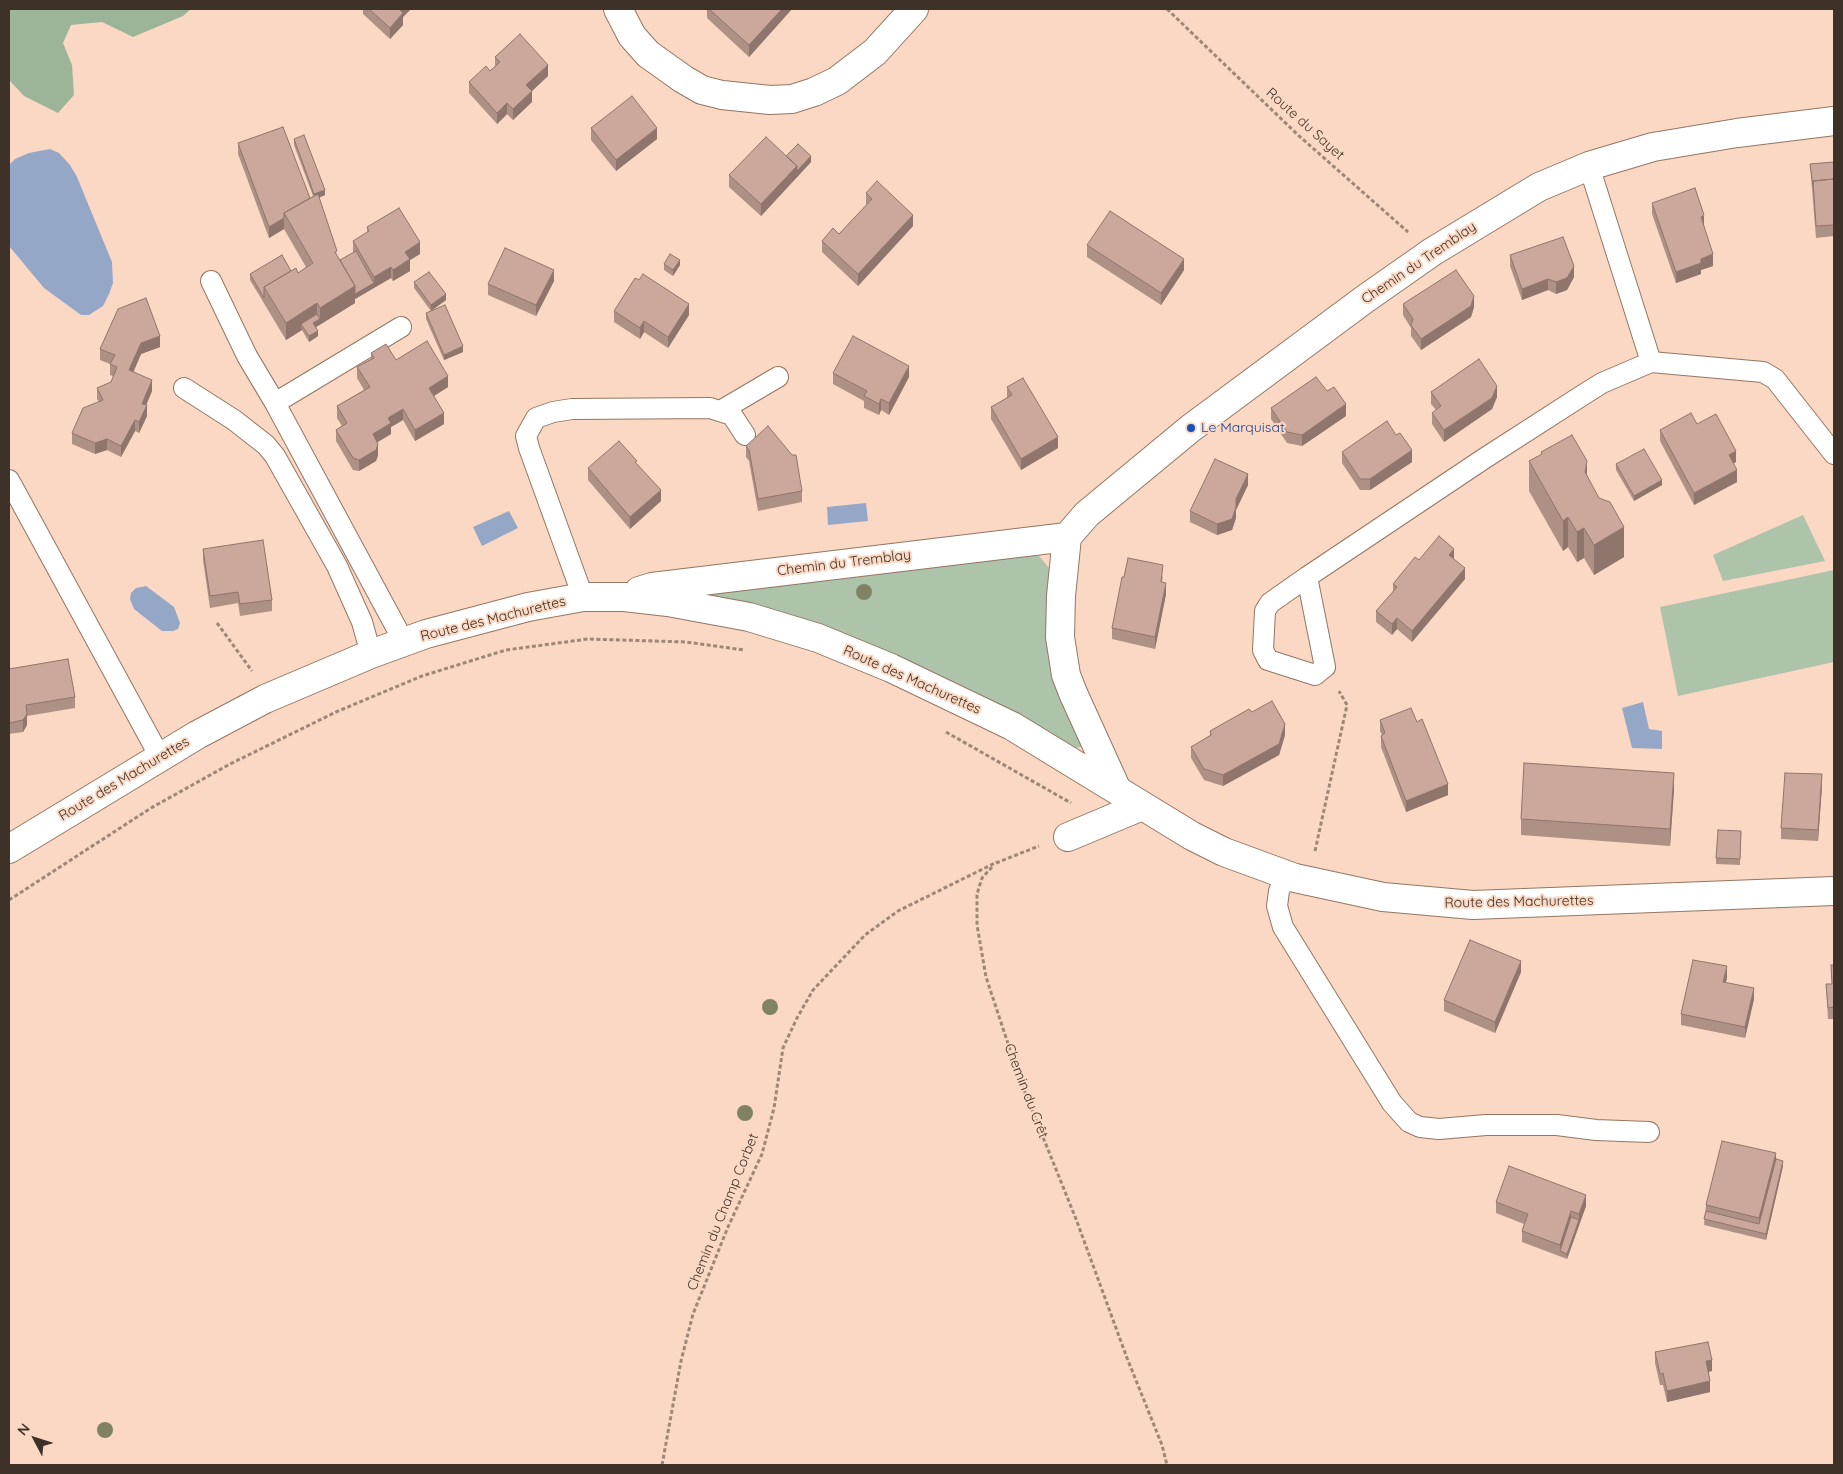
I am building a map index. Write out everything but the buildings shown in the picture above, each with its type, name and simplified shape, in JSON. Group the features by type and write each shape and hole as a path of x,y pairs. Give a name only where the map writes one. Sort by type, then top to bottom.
{"street":[{"path":"618,9 632,36 648,54 683,80 702,90 722,95 770,100 792,98 814,92 837,81 875,52 914,9"},
{"name":"Chemin du Tremblay","path":"624,597 652,587 1067,536 1087,514 1191,428 1432,252 1539,187 1589,166 1653,148 1737,133 1834,121"},
{"path":"1067,536 1061,596 1060,637 1062,655 1073,692 1117,790"},
{"name":"Route des Machurettes","path":"9,849 160,757 265,699 371,654 482,618 583,597 624,597 668,602 749,617 818,638 961,700 1056,752 1142,806 1224,852 1296,878 1383,897 1473,905 1834,892"},
{"path":"1068,837 1106,823 1142,806"}],"lane":[{"path":"1589,166 1651,362"},
{"path":"211,281 248,356 404,642"},
{"path":"275,403 401,327"},
{"path":"1307,577 1325,667 1315,675 1268,660 1263,650 1265,611 1270,603 1307,577 1586,393 1602,383 1651,362 1763,372 1776,379 1834,454"},
{"path":"722,410 778,378"},
{"path":"184,388 256,436 275,456 337,566 358,613 371,654"},
{"path":"583,597 529,448 526,436 528,429 536,418 572,409 710,408 722,410 732,415 745,435"},
{"path":"9,480 160,757"},
{"path":"1296,878 1279,891 1277,906 1283,927 1392,1104 1409,1122 1420,1127 1439,1129 1486,1125 1558,1125 1596,1130 1649,1132"}],"path":[{"name":"Route du Sayet","path":"1167,9 1298,135 1432,252"},
{"path":"217,623 255,676"},
{"path":"9,900 151,808 230,764 336,712 422,676 506,650 588,639 686,642 750,651"},
{"path":"1296,878 1347,704 1325,667"},
{"path":"937,727 1106,823"},
{"name":"Chemin du Crêt","path":"1068,837 1017,853 997,862 982,878 976,894 977,925 986,977 1020,1080 1076,1219 1127,1358 1162,1445 1167,1465"},
{"name":"Chemin du Champ Corbet","path":"662,1465 681,1361 693,1314 728,1227 762,1154 774,1108 783,1048 797,1018 813,990 865,935 898,911 997,862"}],"green space":[{"path":"9,9 191,9 183,16 133,37 102,22 71,25 63,43 72,65 74,95 58,113 24,96 9,80"},
{"path":"1803,515 1825,561 1723,581 1713,555"},
{"path":"1030,554 1039,556 1049,568 1052,666 1083,746 1077,748 969,689 886,652 700,594"},
{"path":"1834,570 1834,662 1678,696 1660,607"}],"water":[{"path":"50,149 59,153 70,165 77,177 112,262 113,283 109,294 103,306 89,315 81,315 44,288 9,246 9,165 15,159 29,153"},
{"path":"866,503 868,521 828,525 827,507"},
{"path":"509,511 518,528 482,546 473,527"},
{"path":"146,586 174,607 180,623 178,629 162,631 134,609 130,599 131,593 136,588"},
{"path":"1643,702 1649,729 1662,731 1662,749 1632,748 1622,708"}],"place":[{"name":"Le Marquisat","path":"1191,428"}]}
